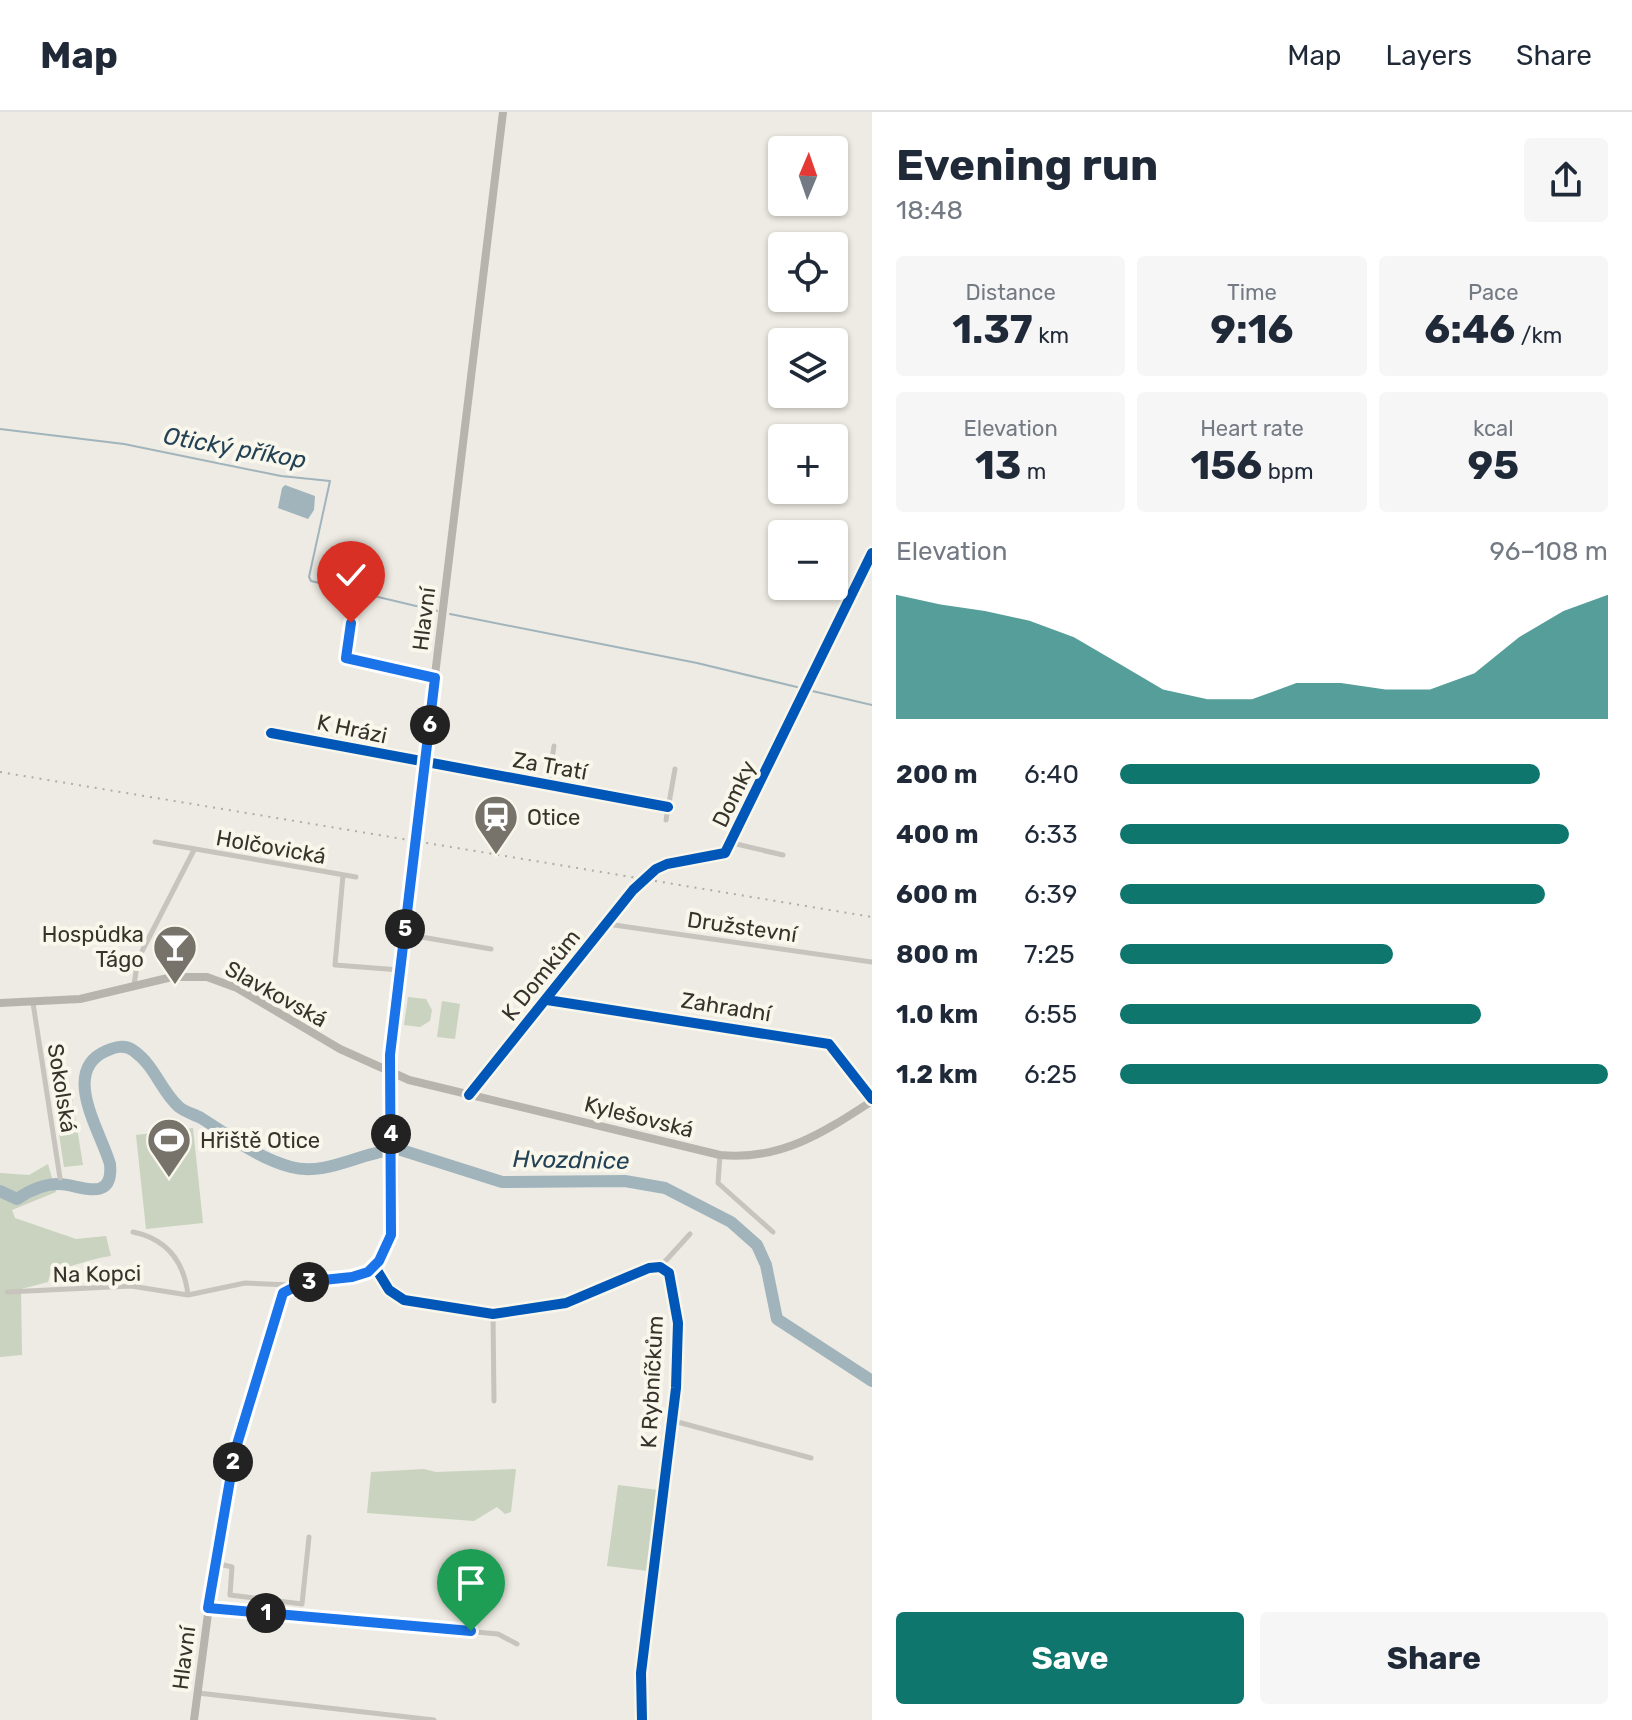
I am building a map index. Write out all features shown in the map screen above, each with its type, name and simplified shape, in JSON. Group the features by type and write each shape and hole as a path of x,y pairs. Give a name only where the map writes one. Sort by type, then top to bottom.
{"main road":[{"name":"Hlavní","path":"375,1267 391,1235 389,1072 503,112"},
{"name":"Slavkovská","path":"0,1003 94,997 179,976 222,981 340,1049 389,1072"},
{"name":"Kylešovská","path":"389,1072 469,1095 720,1155 754,1156 800,1145 872,1100"},
{"path":"292,1285 352,1277 375,1267 389,1290 404,1300 493,1314 566,1303 636,1272 660,1267"},
{"name":"K Rybníčkům","path":"642,1720 641,1673 674,1421 679,1355 677,1307 671,1277 660,1267"},
{"name":"Hlavní","path":"194,1720 208,1608 235,1451 283,1293 292,1285"}],"street":[{"path":"351,623 346,658 435,678"},
{"name":"Domky","path":"643,881 667,864 716,857 732,843 815,671"},
{"name":"K Hrázi","path":"271,733 425,764"},
{"name":"Za Tratí","path":"548,786 554,746"},
{"name":"Za Tratí","path":"425,764 668,807"},
{"path":"666,820 675,769"},
{"name":"Holčovická","path":"155,842 356,877"},
{"name":"Domky","path":"732,843 783,855"},
{"name":"Holčovická","path":"134,986 138,959 194,850"},
{"name":"Holčovická","path":"343,875 335,965 401,970"},
{"name":"K Domkům","path":"469,1095 643,881"},
{"name":"Družstevní","path":"607,924 872,962"},
{"path":"404,934 491,949"},
{"name":"Zahradní","path":"547,1000 829,1044 872,1100"},
{"name":"Sokolská","path":"33,1003 60,1178"},
{"path":"720,1155 718,1183 773,1232"},
{"name":"Na Kopci","path":"133,1232 150,1235 180,1260 188,1295"},
{"path":"660,1267 690,1234"},
{"name":"Na Kopci","path":"7,1292 131,1286 188,1295 245,1283 292,1285"},
{"path":"493,1314 494,1401"},
{"name":"K Rybníčkům","path":"674,1421 811,1458"},
{"path":"215,1563 232,1567 230,1595 302,1604 309,1537"},
{"path":"208,1608 498,1634 517,1644"},
{"path":"197,1693 434,1720"}],"green space":[{"path":"408,997 426,999 432,1010 430,1021 420,1027 404,1025"},
{"path":"442,1001 460,1004 455,1039 437,1037"},
{"path":"71,1091 83,1165 64,1167 53,1094"},
{"name":"Hřiště Otice","path":"193,1128 203,1223 146,1229 136,1135"},
{"path":"48,1164 56,1192 12,1210 15,1218 76,1239 106,1236 111,1256 51,1271 48,1282 21,1289 22,1355 0,1357 0,1173 29,1175"},
{"path":"424,1469 436,1472 516,1469 511,1512 505,1514 497,1507 474,1521 367,1513 371,1472"},
{"path":"618,1485 658,1490 648,1571 607,1566"}],"shaded area":[{"path":"285,485 315,496 314,510 308,519 278,508"}],"waterway":[{"name":"Otický příkop","path":"0,429 124,444 281,476 330,481 309,577 311,581 437,611"},
{"name":"Otický příkop","path":"450,614 697,663 801,688"},
{"name":"Otický příkop","path":"808,690 872,705"},
{"name":"Hvozdnice","path":"0,1191 17,1199 48,1185 93,1189 106,1184 110,1177 110,1164 87,1103 86,1073 93,1060 106,1051 127,1047 141,1057 181,1109 255,1152 291,1167 318,1169 398,1149 502,1182 625,1181 665,1188 731,1222 757,1245 766,1265 777,1319 872,1381"}],"railway":[{"path":"0,772 872,917"}],"cycle path":[{"path":"469,1095 633,890 656,869 667,864 725,853 872,553"},
{"path":"271,733 668,807"},
{"path":"547,1000 829,1044 872,1099"},
{"path":"375,1267 389,1290 404,1300 493,1314 566,1303 649,1268 660,1267 669,1273 678,1323 676,1388 641,1673 642,1720"}],"place":[{"name":"Otice","path":"496,856"},
{"name":"Hospůdka Tágo","path":"175,986"},
{"name":"Hřiště Otice","path":"169,1179"}],"route":[{"path":"351,623 346,658 435,678 390,1055 393,1226 375,1267 352,1277 292,1285 283,1293 235,1451 208,1608 471,1631"}]}
